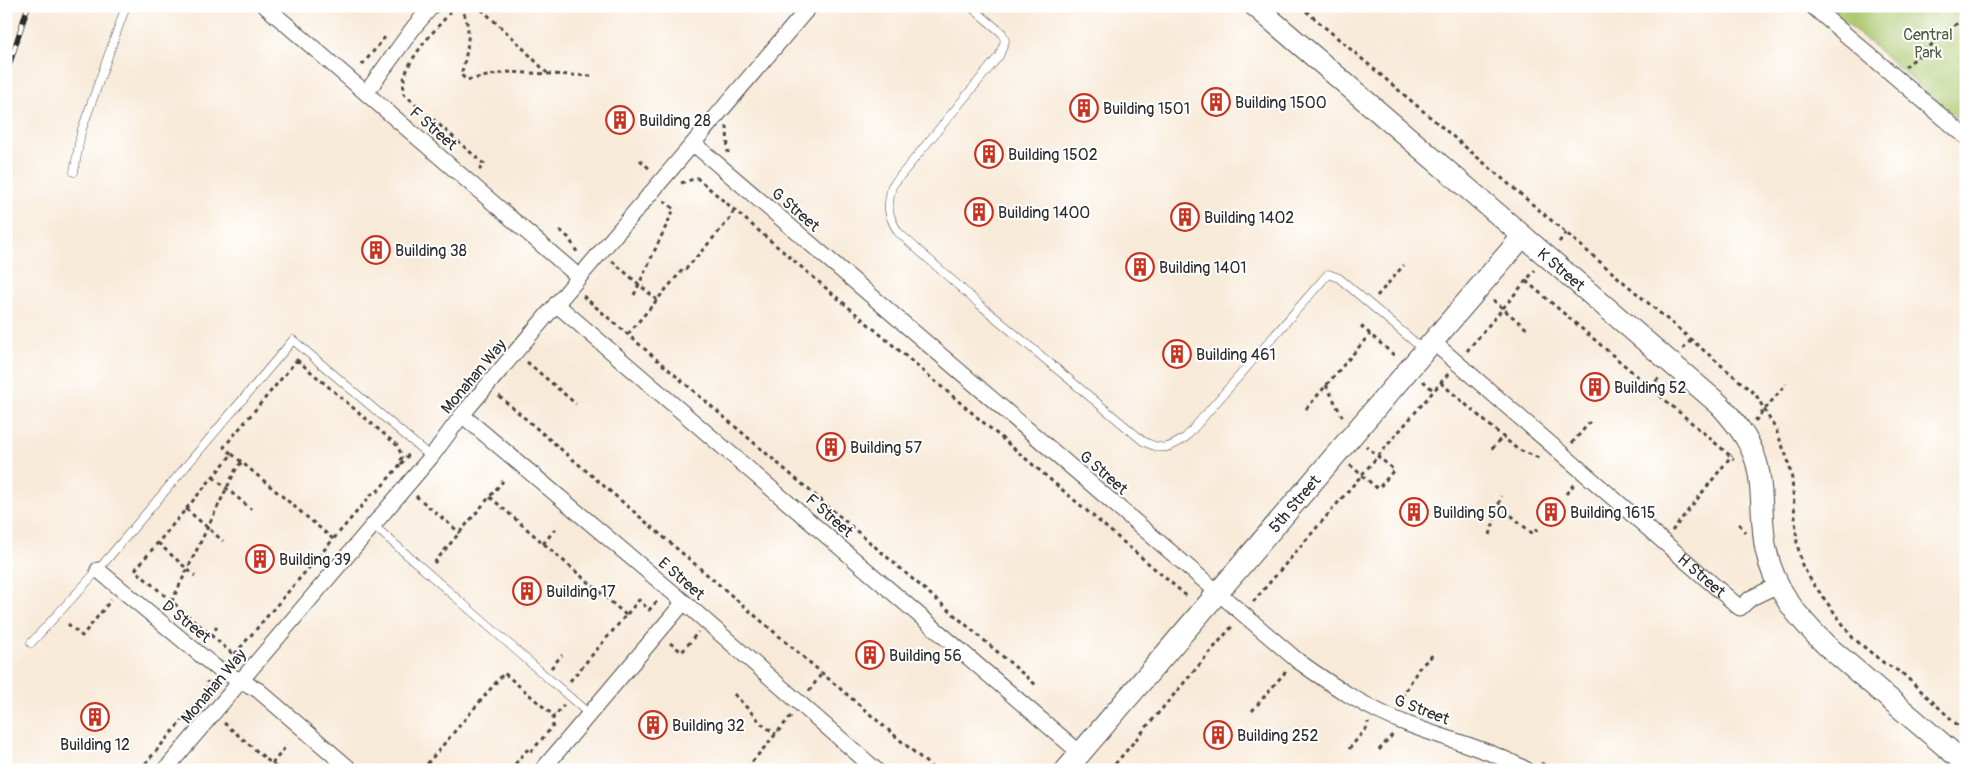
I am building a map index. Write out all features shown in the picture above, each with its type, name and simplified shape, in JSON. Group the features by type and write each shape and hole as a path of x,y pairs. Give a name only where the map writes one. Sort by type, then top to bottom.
{"street":[{"name":"F Street","path":"265,6 584,283"},
{"path":"366,93 414,27 432,6"},
{"name":"Monahan Way","path":"165,770 431,456 462,414 556,304 584,283 694,144 810,6"},
{"name":"K Street","path":"1255,6 1720,405 1745,436 1756,459 1766,548 1778,585"},
{"path":"1812,6 1966,137"},
{"name":"G Street","path":"694,144 1305,666 1330,684 1368,706 1408,724 1486,752 1534,766"},
{"name":"5th Street","path":"1066,770 1523,236"},
{"name":"F Street","path":"556,304 1080,753"},
{"name":"H Street","path":"1429,346 1457,363 1740,608 1751,598 1778,585"},
{"name":"E Street","path":"462,414 684,602 876,770"},
{"name":"D Street","path":"98,570 116,594 162,623 215,667 258,690 351,770"},
{"path":"1778,585 1794,610 1814,633 1966,764"},
{"path":"542,770 684,602"}],"lane":[{"path":"74,172 81,132 126,6"},
{"path":"970,6 1002,33 1005,41 999,56 892,186 888,203 889,217 898,232 905,239 979,304 1143,441 1157,448 1173,446 1186,437 1328,274 1339,278 1370,304 1429,346"},
{"path":"31,643 98,570 293,340 431,456"},
{"path":"373,525 589,714"}],"path":[{"path":"456,6 423,46 411,64 404,80 404,94 484,164 469,182"},
{"path":"474,6 482,10 513,38 547,74"},
{"path":"462,7 468,30 467,51 461,75 467,80 507,72 593,76"},
{"path":"1894,76 1966,16"},
{"path":"640,160 651,170"},
{"path":"676,186 686,180 697,178 1203,610"},
{"path":"657,208 670,193"},
{"path":"634,295 674,209 664,200"},
{"path":"628,334 729,220 734,210"},
{"path":"1110,770 1441,383 1566,233"},
{"path":"606,267 612,260 657,300"},
{"path":"1370,304 1404,265"},
{"path":"1526,282 1736,461"},
{"path":"584,283 583,295 1036,685"},
{"path":"1479,288 1528,330"},
{"path":"1306,409 1370,334"},
{"path":"135,570 234,655 372,494 377,492 399,466 402,457 398,446 297,360 224,447 333,539"},
{"path":"527,362 576,404"},
{"path":"1441,383 1517,448 1538,456 1545,462"},
{"path":"1670,534 1731,456 1753,423 1786,384"},
{"path":"498,395 935,770"},
{"path":"1569,447 1590,422"},
{"path":"1492,449 1503,436"},
{"path":"68,624 82,636 232,454"},
{"path":"1337,454 1378,488 1386,479"},
{"path":"162,623 237,468 242,462"},
{"path":"213,477 251,509"},
{"path":"1566,480 1573,486 1582,489"},
{"path":"431,567 503,481"},
{"path":"414,494 460,533"},
{"path":"1490,535 1501,496"},
{"path":"490,497 626,615"},
{"path":"1499,505 1533,534 1539,527"},
{"path":"186,509 224,542"},
{"path":"543,544 557,527"},
{"path":"158,543 195,576"},
{"path":"116,594 119,604"},
{"path":"562,690 639,600 649,610 660,597"},
{"path":"666,648 670,642 682,652 700,630"},
{"path":"1404,709 1397,706 1419,668 1435,653"},
{"path":"1252,711 1288,667"},
{"path":"422,770 504,673 554,716"},
{"path":"747,768 800,704 822,673"},
{"path":"140,770 206,692 208,685 206,677"},
{"path":"734,694 763,725 776,734"},
{"path":"510,770 527,750 530,753 553,726 554,716 570,697"},
{"path":"221,720 279,770"},
{"path":"272,764 287,745"},
{"path":"1534,766 1553,770"}],"green space":[{"name":"Central Park","path":"1827,6 1966,6 1966,126"}],"railway":[{"path":"6,75 28,6"}],"place":[{"name":"Building 1500","path":"1216,102"},
{"name":"Building 1501","path":"1084,108"},
{"name":"Building 28","path":"620,120"},
{"name":"Building 1502","path":"989,154"},
{"name":"Building 1400","path":"979,212"},
{"name":"Building 1402","path":"1185,217"},
{"name":"Building 38","path":"376,250"},
{"name":"Building 1401","path":"1140,267"},
{"name":"Building 461","path":"1177,354"},
{"name":"Building 52","path":"1595,387"},
{"name":"Building 57","path":"831,447"},
{"name":"Building 50","path":"1414,512"},
{"name":"Building 1615","path":"1551,512"},
{"name":"Building 39","path":"260,559"},
{"name":"Building 17","path":"527,591"},
{"name":"Building 56","path":"870,655"},
{"name":"Building 12","path":"95,717"},
{"name":"Building 32","path":"653,725"},
{"name":"Building 252","path":"1218,735"}]}
